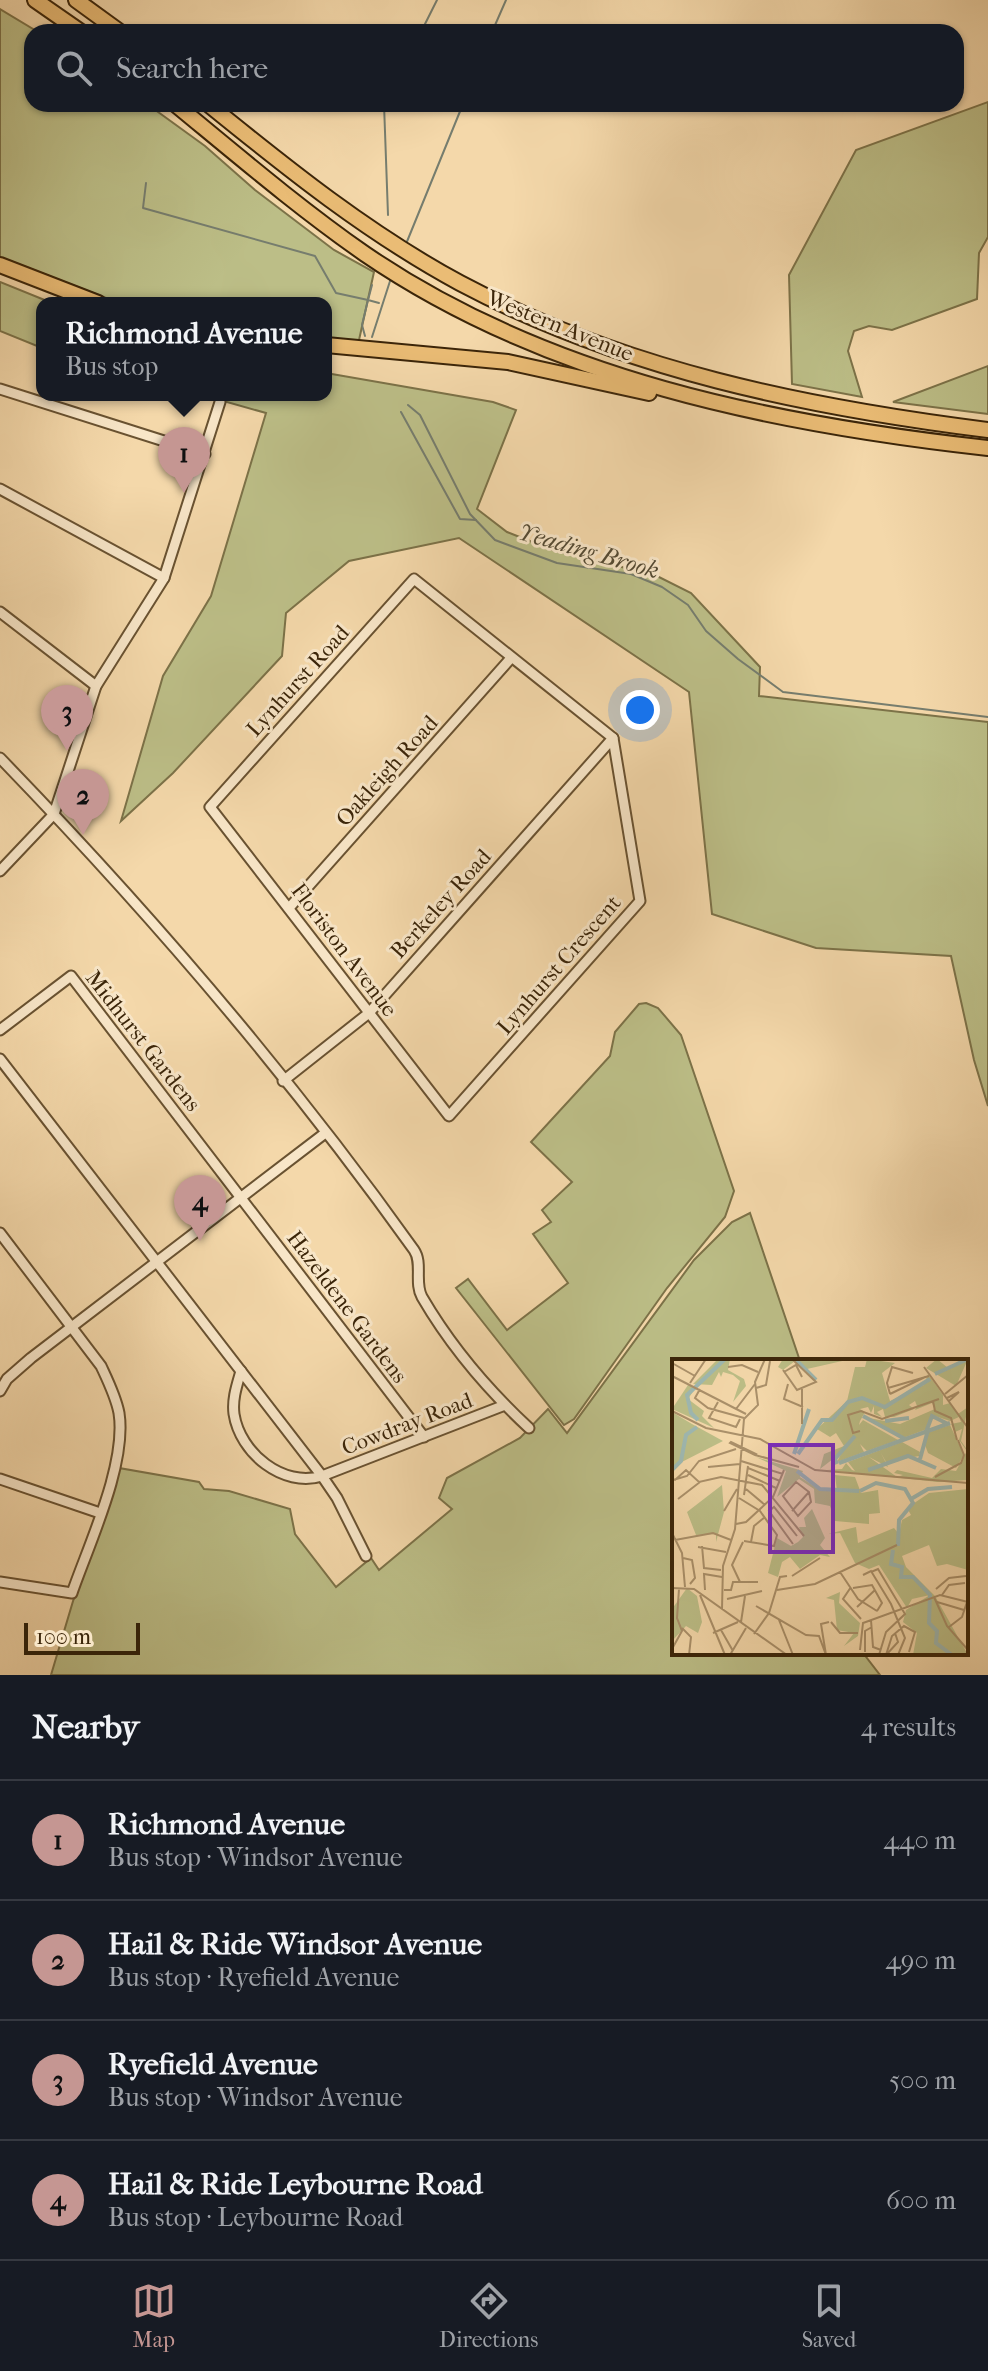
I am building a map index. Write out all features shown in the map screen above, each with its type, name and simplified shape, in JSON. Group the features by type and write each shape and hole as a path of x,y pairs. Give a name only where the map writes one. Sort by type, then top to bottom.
{"highway":[{"path":"35,0 70,24"},
{"path":"76,0 108,24"},
{"path":"85,0 110,24"},
{"name":"Western Avenue","path":"185,112 366,254 481,320 639,381 798,422 988,448"},
{"name":"Western Avenue","path":"218,112 308,185 375,231 460,283 549,324 646,361 755,391 878,415 988,430"},
{"path":"0,265 83,297"},
{"path":"332,346 508,362 719,410 798,422"}],"street":[{"path":"0,389 36,400"},
{"path":"38,401 205,454"},
{"path":"0,871 54,814 96,686 164,578 220,402"},
{"path":"0,489 164,578"},
{"name":"Lynhurst Road","path":"210,807 414,579 511,658"},
{"path":"0,612 96,686"},
{"path":"511,658 613,738"},
{"name":"Oakleigh Road","path":"289,908 511,658"},
{"name":"Berkeley Road","path":"283,1081 369,1013 613,738"},
{"name":"Lynhurst Crescent","path":"449,1116 640,901 613,738"},
{"path":"0,758 178,950 283,1081 417,1255 419,1294 485,1384 529,1428"},
{"name":"Floriston Avenue","path":"210,807 449,1116"},
{"name":"Midhurst Gardens","path":"0,1030 71,976 242,1198"},
{"path":"0,1059 322,1476 337,1498 366,1556"},
{"path":"0,1391 23,1365 324,1134"},
{"name":"Hazeldene Gardens","path":"242,1198 424,1437"},
{"path":"0,1233 101,1366 119,1412 116,1455 72,1593 0,1582"},
{"path":"241,1371 234,1415 251,1449 270,1468 285,1475 311,1479 322,1476"},
{"name":"Cowdray Road","path":"322,1476 505,1405"},
{"path":"0,1479 100,1513"}],"green space":[{"path":"0,9 25,24 24,112 158,112 334,250 374,272 359,340 332,341 332,297 103,297 0,257"},
{"path":"988,102 988,237 979,253 977,299 892,330 869,326 854,331 848,351 862,397 792,384 789,275 856,150"},
{"path":"0,282 37,297 36,346 0,331"},
{"path":"988,366 988,414 893,402"},
{"path":"332,374 493,402 516,410 477,509 507,532 555,551 655,575 691,593 760,667 759,696 988,722 988,1106 974,1060 951,956 816,948 712,914 689,692 459,538 349,561 286,613 282,656 173,773 121,821 163,676 211,596 266,413 224,401 332,401"},
{"path":"646,1003 658,1008 681,1035 734,1191 725,1217 667,1288 574,1419 564,1425 456,1288 468,1279 507,1330 568,1283 533,1234 551,1222 542,1210 572,1182 531,1142 610,1056 615,1032 639,1004"},
{"path":"750,1213 799,1359 672,1359 672,1655 865,1655 880,1675 51,1675 113,1467 199,1482 204,1489 229,1491 290,1509 295,1534 336,1587 371,1558 379,1570 452,1509 439,1498 447,1478 520,1438 548,1409 567,1433 694,1260 732,1222"}],"waterway":[{"path":"425,24 437,0"},
{"name":"Yeading Brook","path":"496,24 506,0"},
{"path":"384,112 388,215"},
{"name":"Yeading Brook","path":"406,244 460,112"},
{"path":"146,183 143,208 315,256 336,293 368,300 362,325 365,336"},
{"name":"Yeading Brook","path":"372,337 391,278"},
{"path":"372,285 368,300 379,303"},
{"name":"Yeading Brook","path":"408,405 420,415 470,514 495,540 557,563 631,574 662,587 688,605 706,631 738,659 783,692 988,717"},
{"path":"401,412 460,519 476,520"}],"place":[{"name":"Richmond Avenue","path":"184,493"},
{"name":"Ryefield Avenue","path":"67,751"},
{"name":"Hail & Ride Windsor Avenue","path":"83,835"},
{"name":"Hail & Ride Leybourne Road","path":"200,1241"}]}
